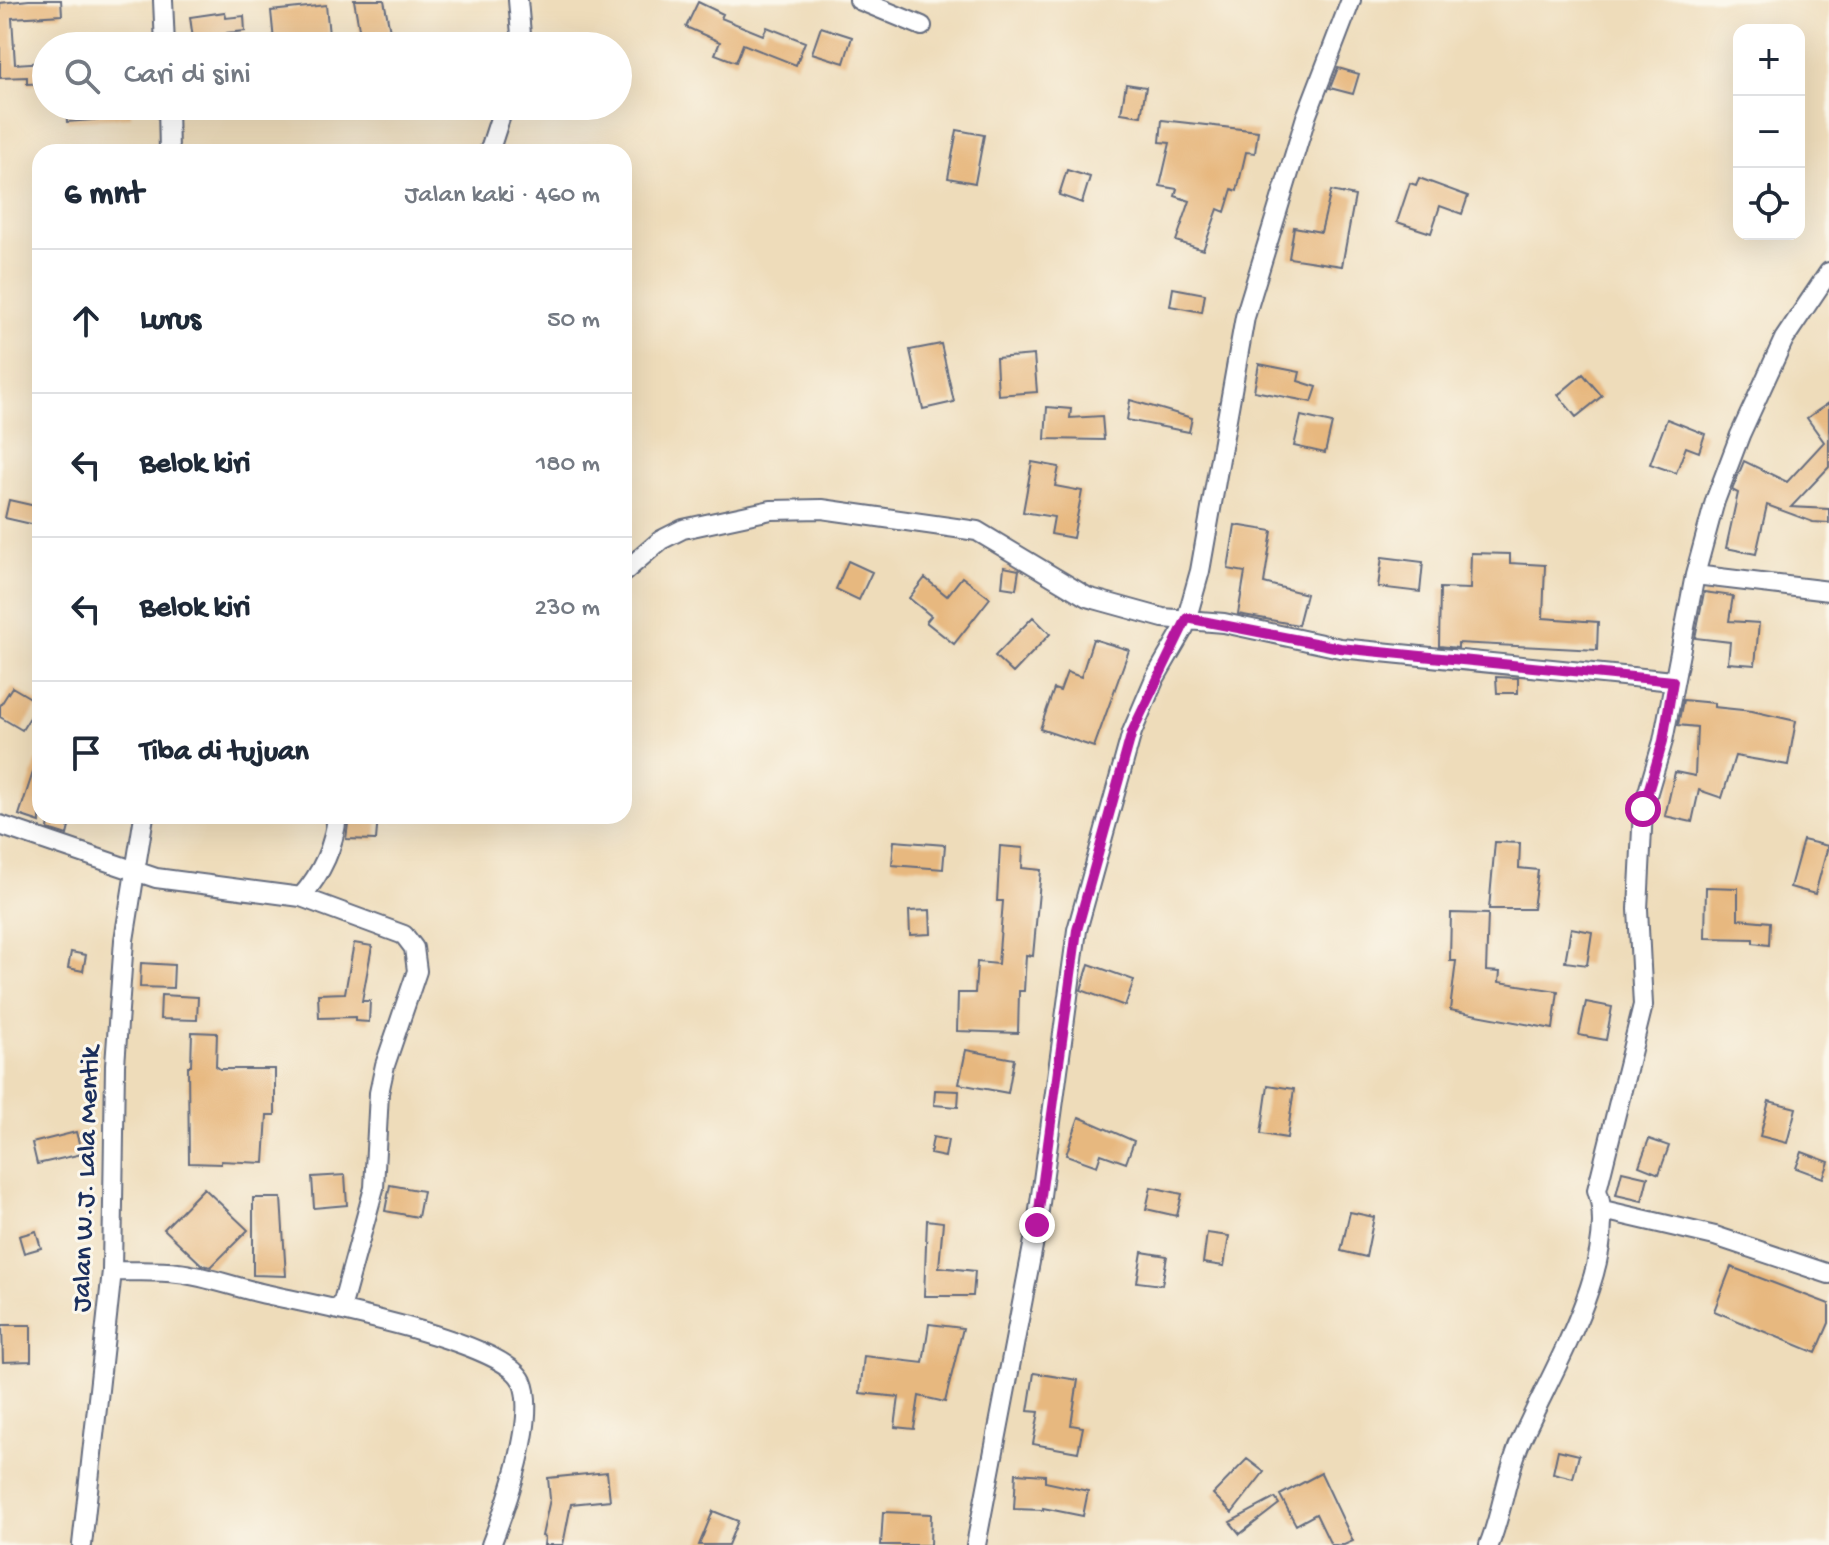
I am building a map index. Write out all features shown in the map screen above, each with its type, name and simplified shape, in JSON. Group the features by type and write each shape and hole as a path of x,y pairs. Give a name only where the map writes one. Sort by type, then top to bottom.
{"street":[{"path":"163,0 164,32"},
{"path":"518,0 521,32"},
{"path":"859,0 922,26"},
{"path":"976,1545 1037,1225 1077,930 1132,732 1187,618 1200,571 1245,317 1306,117 1351,0"},
{"path":"168,120 169,144"},
{"path":"492,144 499,120"},
{"path":"1489,1545 1519,1446 1557,1370 1595,1271 1603,1210 1597,1190 1643,1005 1638,909 1643,809 1663,741 1695,575 1715,501 1740,435 1784,339 1826,283"},
{"path":"632,565 661,540 683,529 771,510 822,509 977,531 1087,597 1163,618 1187,618 1340,648 1673,681"},
{"path":"1695,575 1829,591"},
{"name":"Jalan W.J. Lala Mentik","path":"82,1545 112,1271 115,1065 124,940 143,824"},
{"path":"301,897 322,869 335,838 336,824"},
{"path":"0,825 135,873 181,883 301,897 404,935 414,948 417,971 385,1065 379,1093 374,1188 341,1309"},
{"path":"1603,1210 1715,1236 1829,1274"},
{"path":"112,1271 179,1273 341,1309 460,1343 506,1366 521,1379 524,1389 522,1437 515,1477 491,1545"}],"building":[{"path":"61,0 62,15 12,18 15,64 32,63 32,84 27,84 27,77 0,78 0,3"},
{"path":"354,0 384,0 390,32 360,32"},
{"path":"698,2 723,14 721,18 763,35 767,27 805,42 796,65 743,44 736,62 715,54 720,42 686,27"},
{"path":"326,5 329,32 273,32 271,11"},
{"path":"225,12 226,18 244,16 245,31 192,32 190,17"},
{"path":"821,27 852,37 844,63 812,53"},
{"path":"1338,68 1359,74 1353,94 1330,88"},
{"path":"1126,84 1146,87 1141,116 1121,113"},
{"path":"1162,120 1258,131 1255,153 1246,152 1237,191 1232,189 1225,212 1218,209 1203,250 1176,241 1190,201 1175,196 1177,189 1160,186 1170,143 1160,142"},
{"path":"957,130 984,135 975,183 948,178"},
{"path":"1067,170 1090,177 1082,203 1059,195"},
{"path":"1419,178 1468,196 1462,214 1440,206 1431,233 1397,222 1410,183 1416,185"},
{"path":"1331,191 1355,196 1342,266 1289,258 1294,227 1321,232"},
{"path":"1173,288 1205,294 1202,312 1170,306"},
{"path":"941,344 954,402 923,409 910,350"},
{"path":"1034,355 1037,392 998,395 996,358"},
{"path":"1259,364 1300,372 1298,381 1317,387 1312,402 1254,391"},
{"path":"1583,374 1602,396 1576,417 1558,395"},
{"path":"1130,400 1192,418 1189,432 1127,420"},
{"path":"1829,403 1829,467 1791,507 1829,509 1829,523 1813,522 1767,505 1756,554 1726,548 1738,493 1732,490 1744,461 1787,482 1824,442 1807,418"},
{"path":"1047,407 1071,409 1070,418 1102,416 1104,440 1045,439"},
{"path":"1301,416 1332,423 1325,453 1294,446"},
{"path":"1667,419 1705,434 1699,452 1686,447 1676,473 1650,464"},
{"path":"1032,462 1059,467 1055,486 1082,491 1073,538 1051,534 1054,517 1023,512"},
{"path":"9,500 32,505 32,524 5,518"},
{"path":"1235,525 1272,531 1264,583 1306,594 1298,625 1238,614 1245,572 1228,569"},
{"path":"1471,553 1510,554 1510,563 1545,565 1543,618 1598,622 1597,650 1458,643 1458,648 1439,646 1440,588 1470,589"},
{"path":"1382,557 1423,562 1420,592 1378,587"},
{"path":"848,561 872,572 859,600 836,589"},
{"path":"1004,567 1019,570 1016,589 1002,587"},
{"path":"962,577 990,598 954,644 926,622 931,616 909,598 925,578 947,596"},
{"path":"1704,592 1733,596 1729,621 1759,623 1755,665 1728,663 1730,642 1695,638"},
{"path":"1033,617 1050,634 1013,673 995,656"},
{"path":"1093,639 1129,650 1094,747 1040,729 1054,689 1060,691 1067,672 1081,677"},
{"path":"1496,677 1518,678 1518,693 1497,693"},
{"path":"12,687 32,699 32,714 22,730 0,717 0,706"},
{"path":"1683,700 1714,703 1714,707 1752,711 1796,721 1788,765 1735,756 1722,798 1699,790 1692,822 1665,816 1675,772 1695,776 1697,727 1678,725"},
{"path":"32,775 32,819 19,815"},
{"path":"49,824 70,824 67,835 48,829"},
{"path":"348,824 377,824 376,840 346,839"},
{"path":"1803,840 1828,846 1815,894 1790,887"},
{"path":"894,841 945,845 943,869 892,865"},
{"path":"1495,842 1520,843 1519,868 1538,870 1533,909 1489,909"},
{"path":"1000,846 1023,848 1022,868 1041,870 1033,956 1026,955 1024,991 1019,991 1018,1033 957,1031 958,993 975,993 977,962 998,964 1003,901 997,901"},
{"path":"1706,887 1738,888 1738,919 1770,922 1769,945 1753,943 1753,939 1705,938"},
{"path":"930,910 931,934 910,935 909,911"},
{"path":"1451,913 1488,914 1486,971 1500,972 1499,982 1558,991 1553,1029 1450,1010 1456,961 1450,961"},
{"path":"1571,928 1592,932 1587,965 1565,962"},
{"path":"354,943 372,946 362,1001 370,1001 369,1022 355,1021 355,1017 319,1018 318,994 345,993"},
{"path":"71,952 86,955 83,971 68,968"},
{"path":"141,963 174,965 173,988 140,987"},
{"path":"1089,964 1134,980 1125,1006 1081,990"},
{"path":"161,995 198,997 197,1020 160,1019"},
{"path":"1586,1002 1612,1007 1606,1040 1579,1035"},
{"path":"192,1032 217,1033 216,1066 220,1069 275,1069 275,1115 267,1115 264,1163 189,1163 188,1066 191,1066"},
{"path":"966,1050 1014,1059 1008,1093 959,1084"},
{"path":"1268,1085 1294,1089 1287,1138 1261,1134"},
{"path":"935,1090 959,1091 958,1107 934,1105"},
{"path":"1769,1101 1796,1108 1787,1143 1760,1136"},
{"path":"1079,1117 1134,1141 1126,1163 1101,1154 1097,1166 1066,1155"},
{"path":"76,1132 82,1154 37,1164 32,1143"},
{"path":"933,1137 948,1140 945,1157 930,1154"},
{"path":"1649,1139 1669,1146 1659,1174 1639,1166"},
{"path":"1802,1152 1829,1162 1823,1178 1796,1168"},
{"path":"1622,1171 1648,1177 1642,1201 1616,1195"},
{"path":"345,1175 347,1205 314,1208 312,1177"},
{"path":"390,1185 423,1191 418,1217 385,1211"},
{"path":"1151,1187 1182,1194 1177,1216 1146,1209"},
{"path":"204,1188 248,1230 211,1267 202,1265 164,1229"},
{"path":"253,1198 281,1198 286,1276 253,1275"},
{"path":"1350,1212 1374,1217 1366,1257 1341,1251"},
{"path":"927,1220 943,1222 939,1267 975,1271 973,1296 924,1296"},
{"path":"36,1231 41,1248 24,1253 19,1236"},
{"path":"1207,1233 1229,1236 1224,1266 1203,1263"},
{"path":"1142,1252 1167,1256 1162,1285 1137,1282"},
{"path":"1731,1267 1829,1304 1829,1323 1816,1353 1714,1311"},
{"path":"929,1324 963,1328 945,1402 919,1396 914,1429 895,1427 899,1397 860,1393 864,1356 923,1363"},
{"path":"2,1325 31,1325 31,1361 3,1362"},
{"path":"1034,1373 1078,1380 1071,1425 1083,1427 1078,1452 1033,1444 1039,1412 1028,1411"},
{"path":"1558,1450 1579,1455 1573,1478 1553,1473"},
{"path":"1247,1459 1264,1472 1232,1513 1213,1494"},
{"path":"607,1472 610,1500 571,1504 563,1545 544,1545 545,1537 542,1536 550,1499 548,1478"},
{"path":"1016,1473 1045,1475 1045,1482 1088,1491 1083,1516 1043,1508 1014,1509"},
{"path":"1321,1473 1353,1541 1344,1545 1331,1545 1316,1514 1296,1525 1280,1495"},
{"path":"1275,1498 1279,1504 1240,1534 1230,1522"},
{"path":"713,1511 738,1521 728,1545 699,1545"},
{"path":"883,1512 931,1514 930,1545 881,1545"}],"route":[{"path":"1037,1225 1077,930 1101,833 1132,732 1155,678 1187,618 1340,648 1673,681 1663,741 1643,809"}]}
